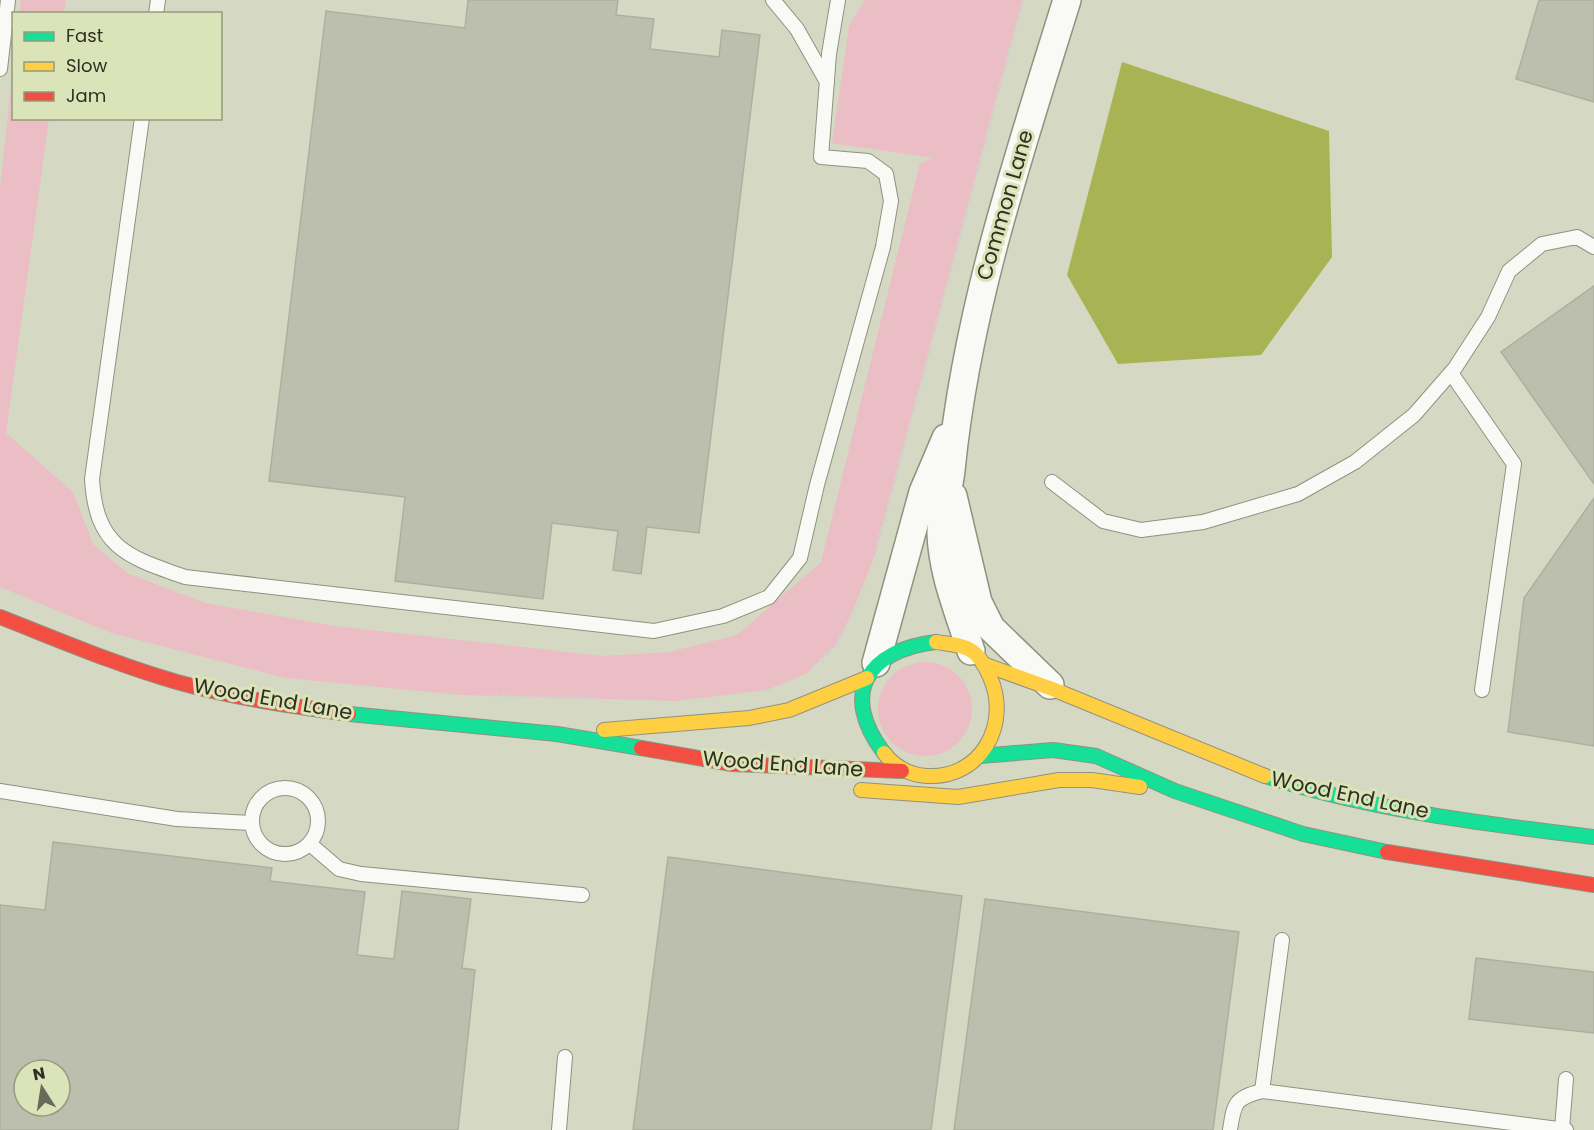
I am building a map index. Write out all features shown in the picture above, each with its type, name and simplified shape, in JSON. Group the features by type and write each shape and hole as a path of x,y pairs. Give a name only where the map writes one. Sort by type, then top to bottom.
{"street":[{"name":"Common Lane","path":"977,658 944,562 941,532 950,480 957,413 980,293 1067,0"},
{"name":"Common Lane","path":"871,670 923,492 957,413"},
{"path":"950,480 978,602 992,628 1055,690"},
{"name":"Wood End Lane","path":"0,617 118,663 178,682 263,702 380,718 557,734 732,764 902,771"},
{"path":"936,642 977,658 993,681 1000,713 996,730 980,756 967,767 944,774 917,775 902,771 872,739 865,699 871,670 894,652 919,644 936,642"},
{"name":"Wood End Lane","path":"977,658 1266,777 1347,799 1508,827 1594,837"},
{"name":"Wood End Lane","path":"557,734 749,718 789,710 871,670"},
{"path":"980,756 1053,750 1096,756 1175,791 1251,819 1314,837 1594,885"},
{"path":"732,764 780,780"},
{"path":"846,789 958,797 1059,780 1092,780 1175,791"}],"lane":[{"path":"0,69 8,0"},
{"path":"773,0 797,30 827,82"},
{"path":"141,120 92,480 94,506 105,531 122,552 146,564 185,577 654,631 723,616 769,597 800,558 817,485 883,248 891,201 886,174 868,161 821,157 827,82 838,0"},
{"path":"1052,482 1103,521 1142,530 1203,522 1299,494 1355,462 1414,416 1451,373 1488,317 1509,271 1542,244 1576,237 1594,247"},
{"path":"1451,373 1514,464 1482,690"},
{"path":"274,789 296,789 313,803 317,813 316,834 310,844 290,854 268,851 259,844 251,823 252,812 264,795 274,789"},
{"path":"0,791 177,819 251,823"},
{"path":"310,844 339,868 361,874 582,895"},
{"path":"1262,1091 1282,940"},
{"path":"559,1130 566,1057"},
{"path":"1230,1130 1233,1109 1241,1097 1262,1091 1564,1130 1566,1080"}],"path":[{"path":"875,555 1023,0"},
{"path":"806,674 836,645 869,578"},
{"path":"486,696 605,699"}],"shaded area":[{"path":"21,0 66,0 64,12 19,12"},
{"path":"865,0 1023,0 875,555 848,623 836,645 806,674 767,690 677,701 462,695 285,678 111,633 0,587 0,189 12,76 12,120 49,120 6,433 73,492 93,544 127,573 205,603 335,626 603,656 669,652 737,635 821,562 920,163 933,158 832,143 849,26"},
{"path":"1122,62 1329,131 1332,257 1261,355 1118,364 1067,275"},
{"path":"925,662 943,666 958,676 968,691 972,709 968,727 958,742 943,752 925,756 907,752 892,742 882,727 878,709 882,691 892,676 907,666"}],"building":[{"path":"468,0 618,0 616,15 654,19 650,49 719,57 722,30 760,35 699,533 647,527 641,574 613,570 618,531 552,523 543,599 395,581 405,497 269,481 326,11 465,28"},
{"path":"1539,0 1594,0 1594,102 1516,79"},
{"path":"1594,286 1594,484 1501,352"},
{"path":"1594,498 1594,746 1508,732 1524,598"},
{"path":"53,842 272,868 270,881 365,892 357,955 394,959 402,891 471,899 462,968 475,970 458,1130 0,1130 0,905 45,910"},
{"path":"668,857 962,896 931,1130 633,1130"},
{"path":"985,899 1239,932 1213,1130 954,1130"},
{"path":"1476,958 1594,972 1594,1033 1469,1019"}],"traffic: fast":[{"path":"884,753 870,732 863,712 862,694 867,678 877,665 892,654 936,642"},
{"path":"349,714 557,734 641,748"},
{"path":"980,756 1053,750 1096,756 1175,791 1303,834 1387,852"},
{"path":"1265,776 1387,807 1511,827 1594,837"}],"traffic: slow":[{"path":"884,753 893,762 914,774 946,775 963,768 987,745 994,730 997,713 996,695 987,670 978,656 968,649 936,642"},
{"path":"983,664 1055,690 1265,776"},
{"path":"604,730 749,718 789,710 867,678"},
{"path":"861,790 958,797 1059,780 1092,780 1140,787"}],"traffic: jam":[{"path":"0,617 110,660 198,688 284,705 349,714"},
{"path":"641,748 732,764 902,771"},
{"path":"1387,852 1594,885"}]}
